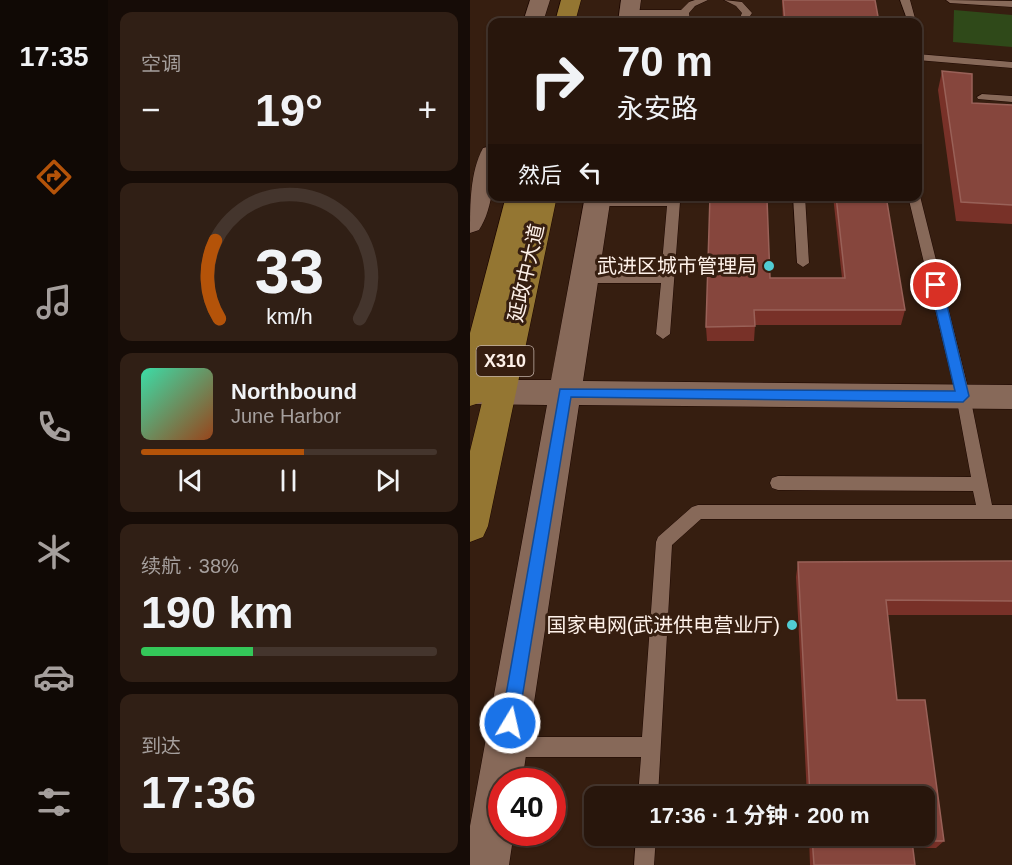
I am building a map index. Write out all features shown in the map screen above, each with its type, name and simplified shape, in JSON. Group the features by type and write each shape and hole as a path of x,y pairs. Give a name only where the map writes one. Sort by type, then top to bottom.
{"main road":[{"path":"566,18 571,0"},
{"path":"586,18 591,0"},
{"name":"延政中大道","path":"470,526 477,393 519,201"},
{"name":"延政中大道","path":"477,393 542,201"}],"street":[{"path":"534,18 540,0"},
{"path":"470,224 488,166"},
{"path":"486,865 598,201"},
{"path":"477,393 1013,397"}],"lane":[{"path":"629,12 686,18 692,4 703,0"},
{"path":"730,0 744,8 747,13 744,18"},
{"path":"905,0 911,18"},
{"path":"950,0 1013,4"},
{"path":"922,57 1013,65"},
{"path":"982,97 1013,99"},
{"path":"663,334 674,201"},
{"path":"799,201 803,263"},
{"path":"915,201 963,396 985,512"},
{"path":"584,279 668,279"},
{"path":"778,483 980,484"},
{"path":"649,786 664,542 698,512 1013,512"},
{"path":"506,747 652,747"},
{"path":"644,865 645,846"}],"green space":[{"path":"954,10 1012,15 1012,47 953,42"}],"building":[{"path":"783,0 875,0 878,18 785,18"},
{"path":"942,71 972,74 972,103 1013,105 1013,205 961,202"},
{"path":"710,201 767,201 770,278 845,278 837,201 887,201 905,310 754,310 755,326 706,327"},
{"path":"1013,561 1013,601 886,600 897,700 925,700 944,841 935,841 935,786 809,786 798,562"},
{"path":"813,846 913,846 915,865 814,865"}],"place":[{"name":"武进区城市管理局","path":"769,266"},
{"name":"国家电网(武进供电营业厅)","path":"792,625"}],"route":[{"path":"510,723 565,392 963,396 936,285"}]}
